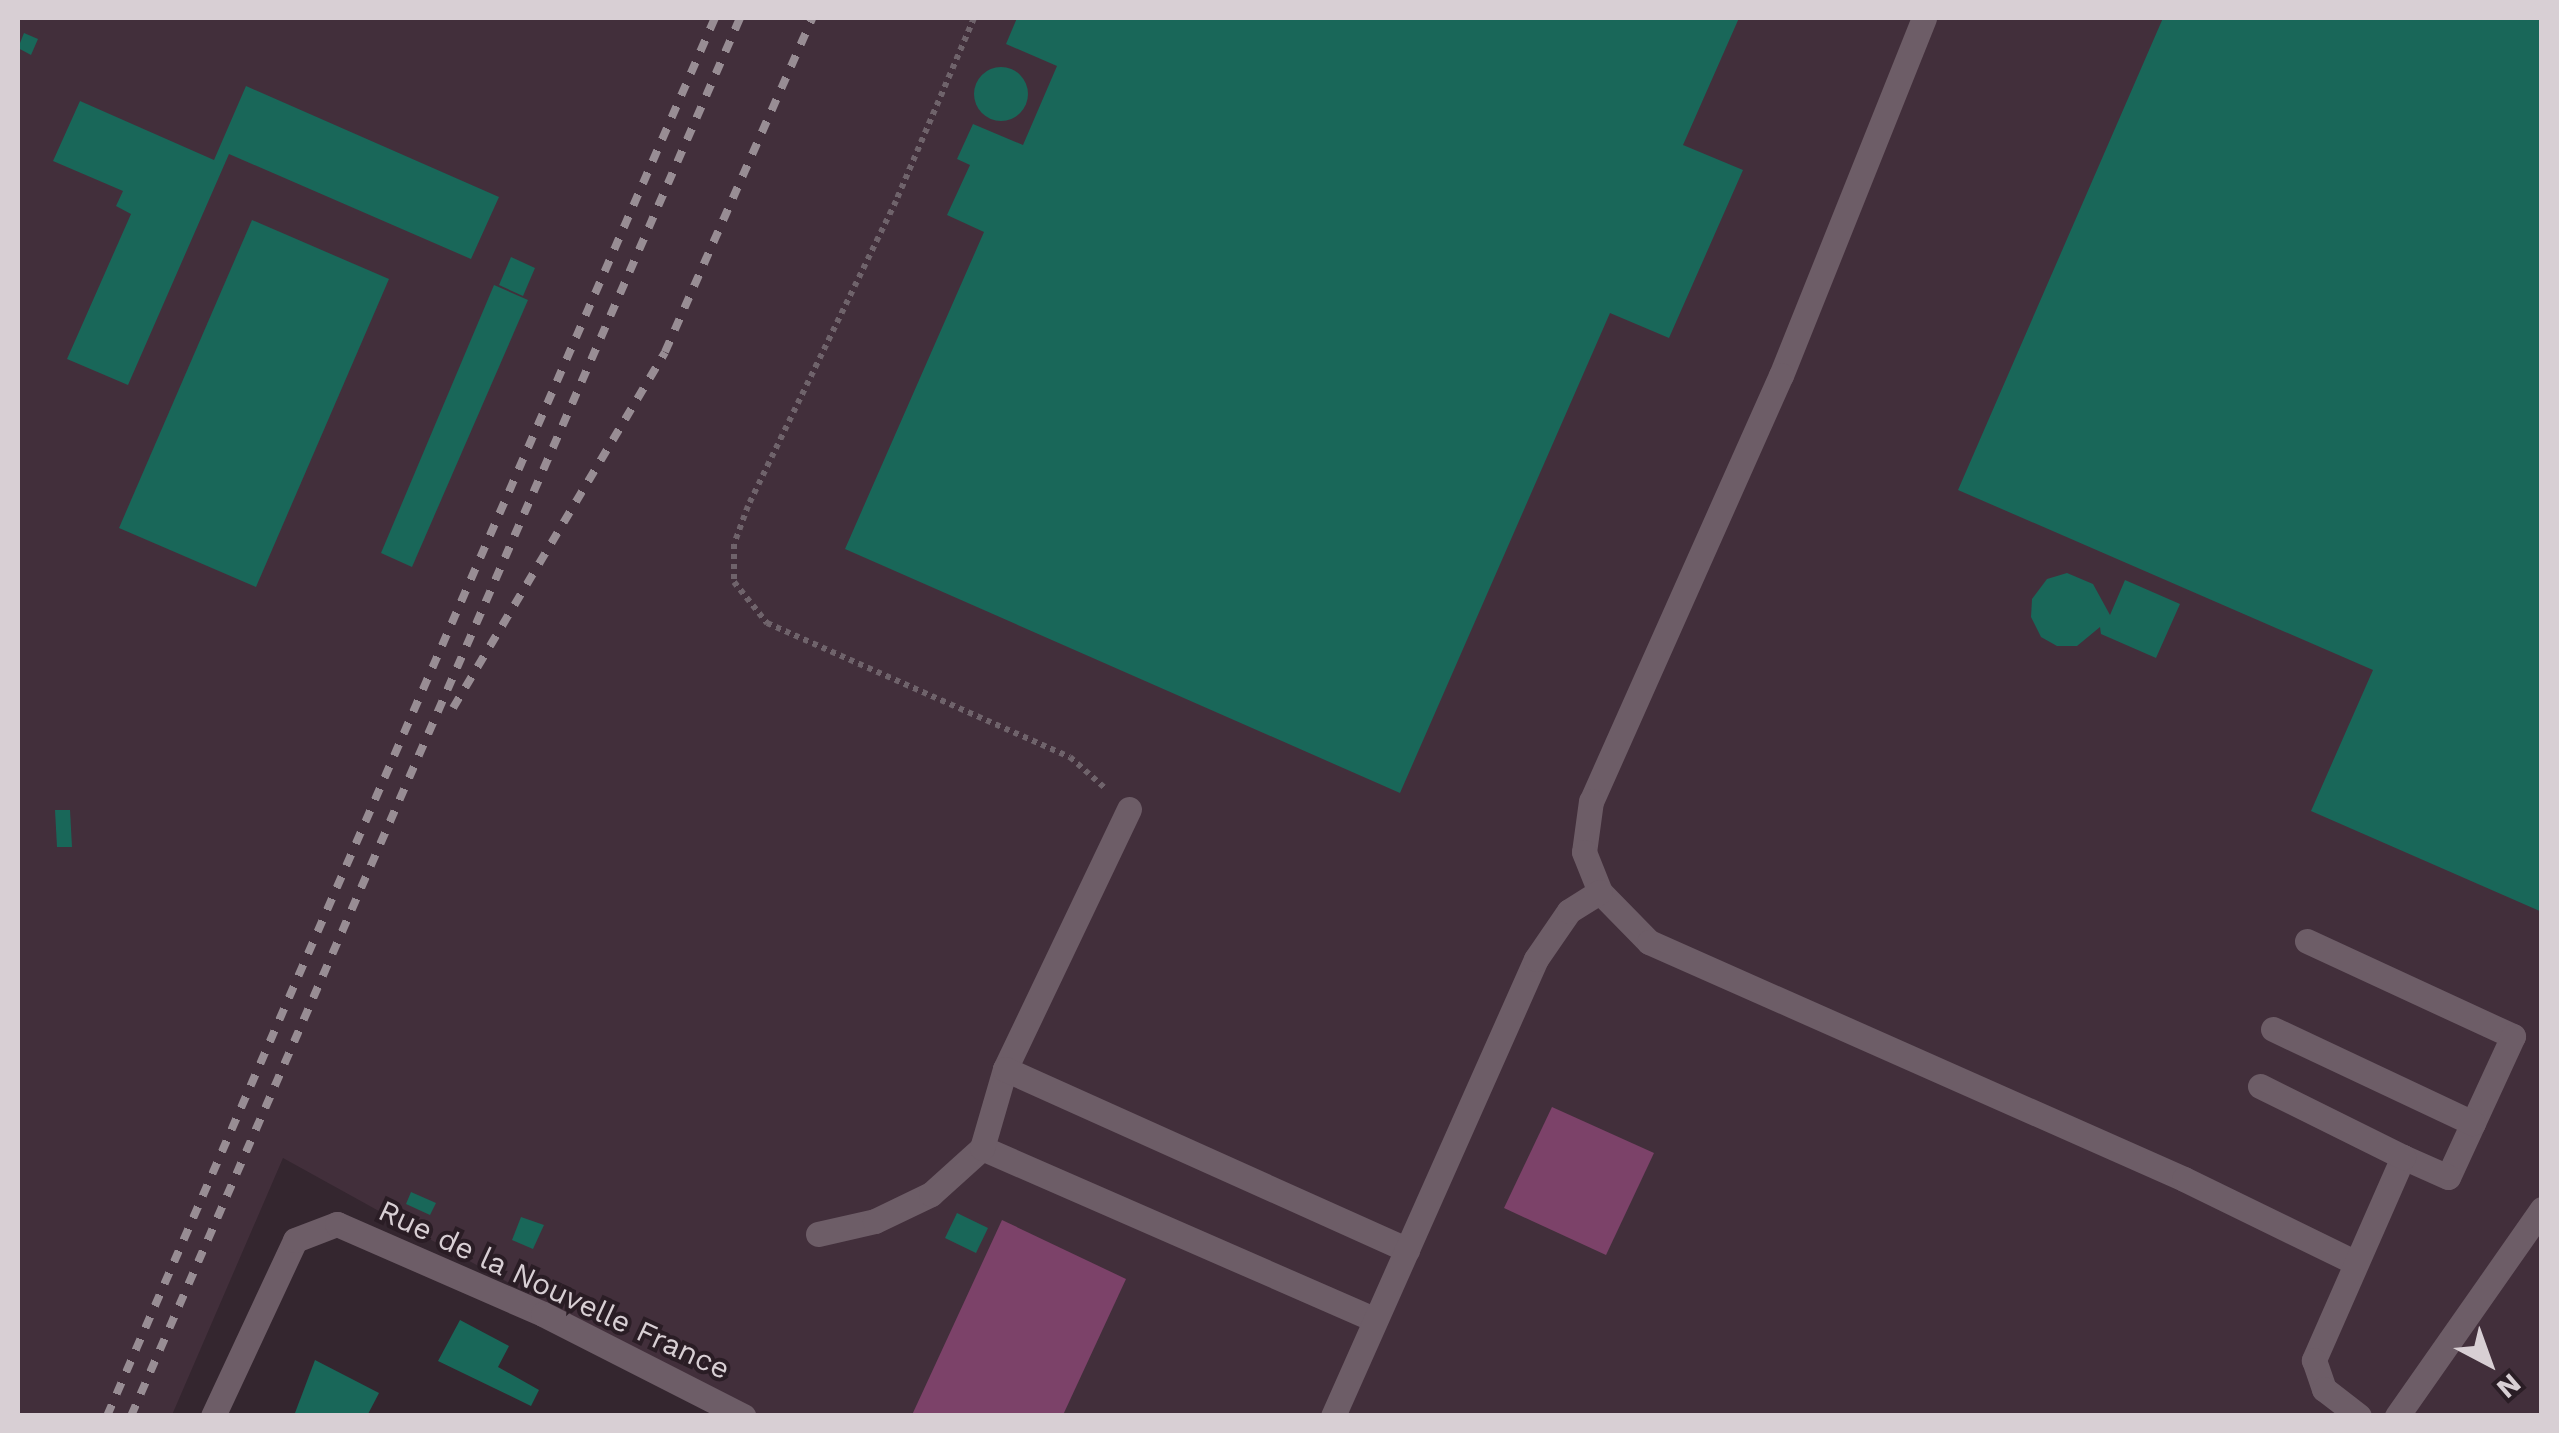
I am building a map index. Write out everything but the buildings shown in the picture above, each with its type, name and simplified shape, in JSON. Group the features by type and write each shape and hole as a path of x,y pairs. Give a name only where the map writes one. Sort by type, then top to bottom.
{"street":[{"path":"1924,18 1781,374 1591,801 1584,852 1600,892 1650,942 2184,1179 2356,1263"},
{"path":"818,1234 875,1221 931,1194 982,1148 1006,1069 1130,809"},
{"path":"1334,1416 1536,959 1570,911 1600,892"},
{"path":"2260,1086 2448,1178 2513,1036 2307,941"},
{"path":"2274,1029 2473,1123"},
{"path":"1006,1069 1407,1250"},
{"path":"982,1148 1376,1320"},
{"path":"2359,1416 2324,1389 2314,1360 2403,1156"},
{"path":"2397,1416 2542,1209"},
{"name":"Rue de la Nouvelle France","path":"213,1416 295,1240 337,1224 543,1314 743,1416"}],"path":[{"path":"974,18 896,202 748,506 734,544 734,582 767,623 1070,758 1130,809"}],"shaded area":[{"path":"18,18 2541,18 2541,1415 748,1415 283,1158 172,1415 18,1415"},
{"path":"1552,1107 1654,1153 1606,1255 1504,1208"},
{"path":"1002,1220 1126,1279 1063,1415 912,1415"}],"railway":[{"path":"107,1416 715,18"},
{"path":"131,1416 740,18"},
{"path":"453,708 665,352 812,18"}]}
